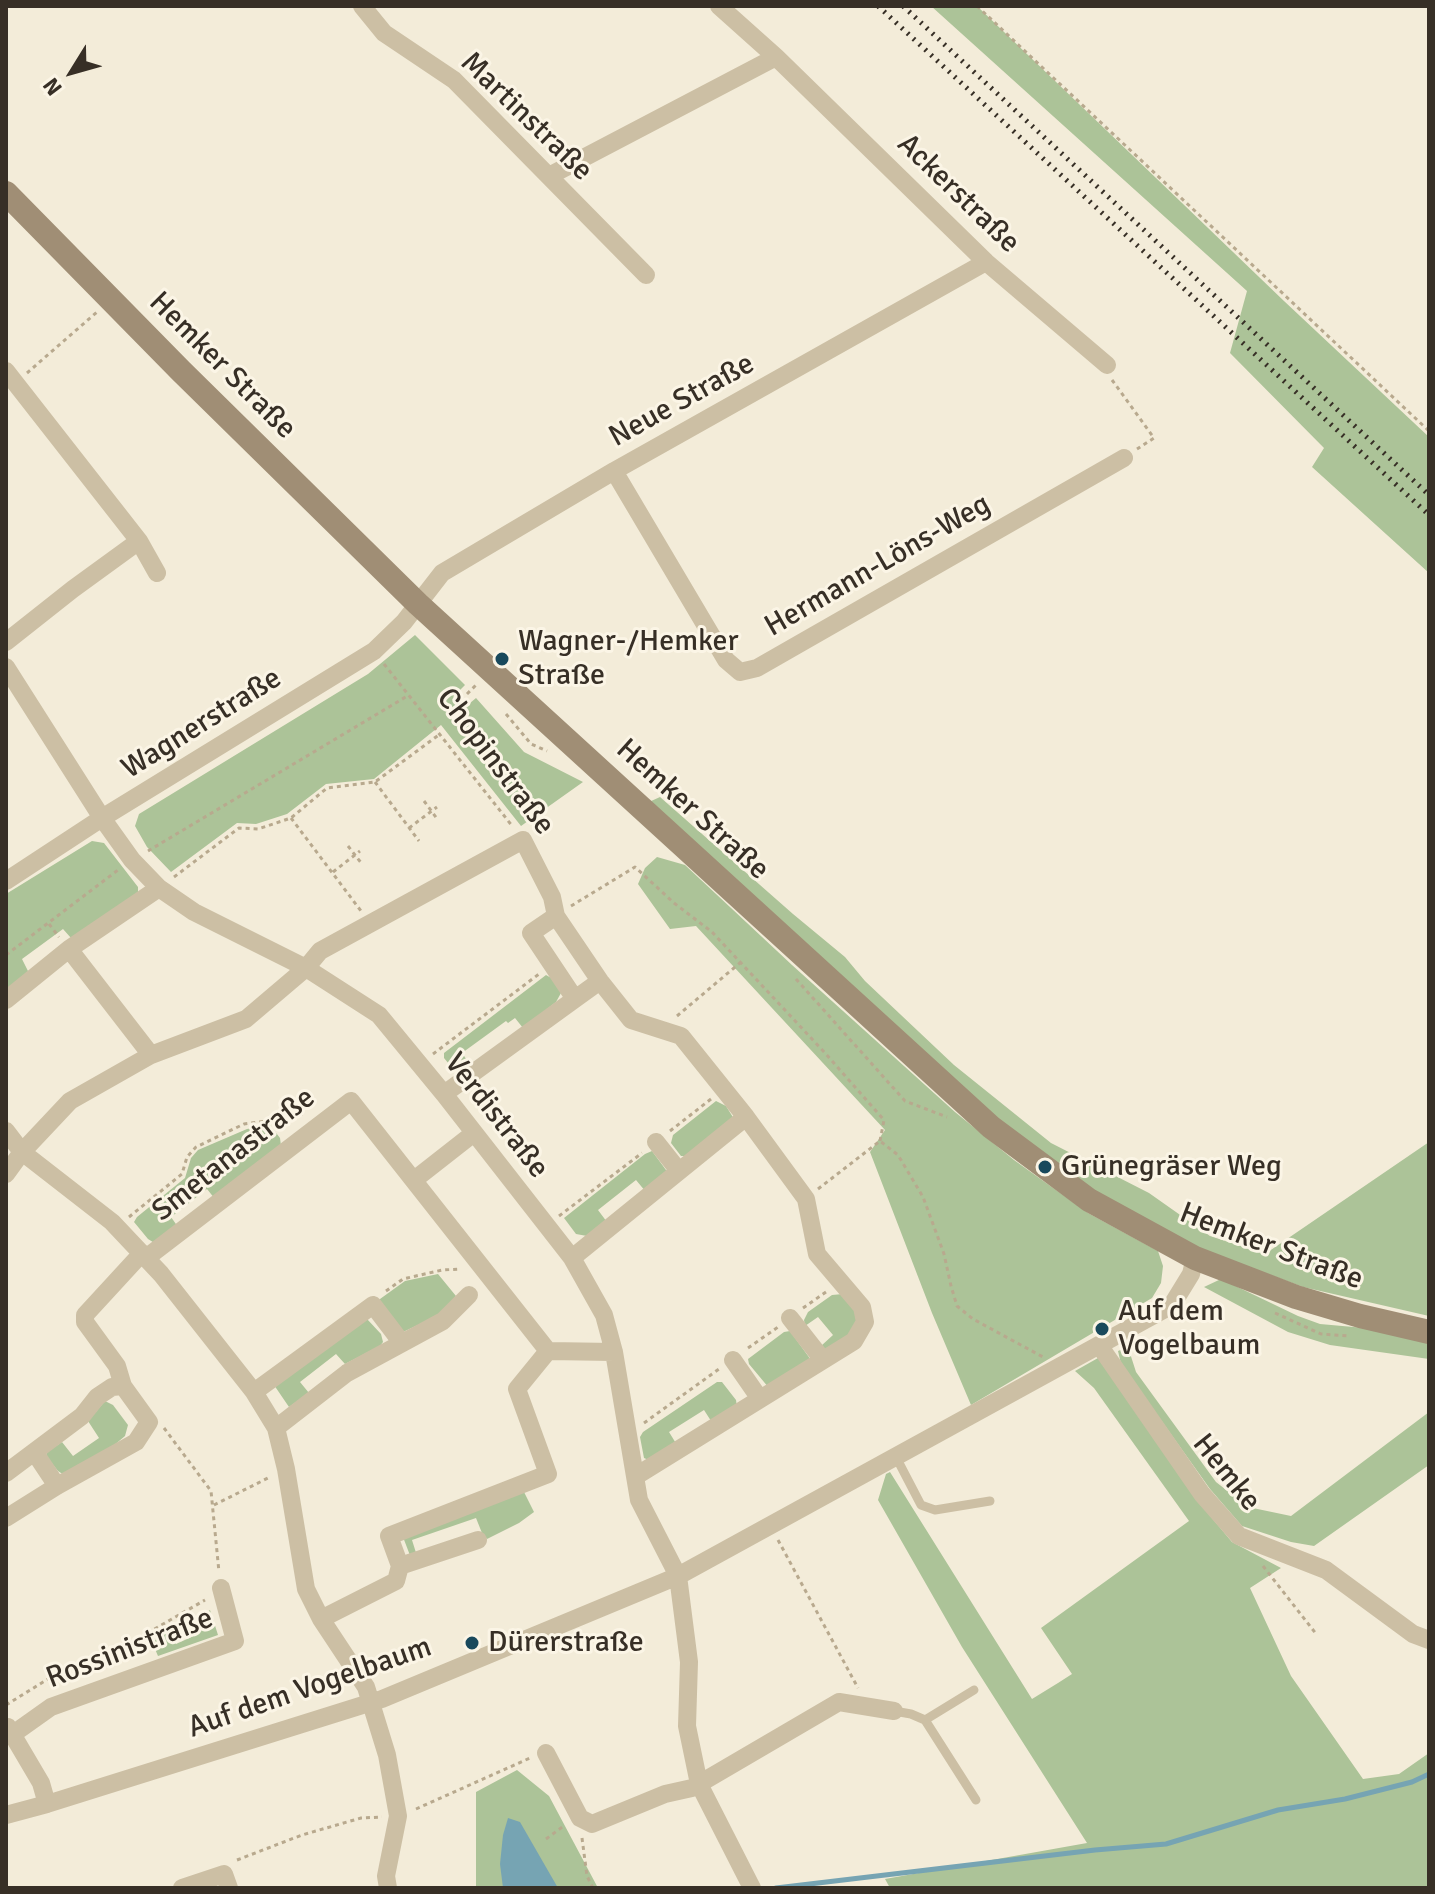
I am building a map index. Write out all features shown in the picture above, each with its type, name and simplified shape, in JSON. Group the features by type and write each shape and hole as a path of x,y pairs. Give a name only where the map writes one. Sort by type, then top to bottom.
{"main road":[{"name":"Hemker Straße","path":"6,193 181,371 418,604 991,1127 1089,1200 1195,1258 1296,1297 1429,1332"}],"street":[{"name":"Martinstraße","path":"362,6 384,33 454,80 646,275"},
{"name":"Ackerstraße","path":"719,6 776,57 986,262 1107,365"},
{"path":"549,176 776,57"},
{"name":"Neue Straße","path":"418,604 442,573 614,471 986,262"},
{"path":"11,377 139,541 157,573"},
{"name":"Hermann-Löns-Weg","path":"614,471 726,660 740,672 757,668 1124,458"},
{"path":"6,642 139,541"},
{"name":"Wagnerstraße","path":"6,881 102,818 374,651 418,604"},
{"name":"Verdistraße","path":"6,667 132,860 159,888 194,912 306,968 379,1015 572,1258 604,1315 614,1352 639,1500 678,1576"},
{"path":"6,1174 22,1152 70,1101 151,1055 246,1019 306,968 320,951 523,840"},
{"name":"Chopinstraße","path":"523,840 552,897 556,916 600,981 631,1020 681,1036 806,1199 817,1254 862,1307 865,1322 854,1341 636,1476"},
{"path":"6,1000 69,949 159,888"},
{"path":"556,916 531,933 575,999"},
{"path":"69,949 151,1055"},
{"path":"444,1094 600,981"},
{"name":"Smetanastraße","path":"144,1256 351,1101 548,1351"},
{"path":"572,1258 746,1117"},
{"name":"Smetanastraße","path":"6,1131 22,1152 117,1227 161,1274 254,1392 276,1428 306,1589 321,1619 366,1687 370,1702"},
{"path":"414,1180 474,1133"},
{"path":"656,1142 679,1171"},
{"path":"6,1518 136,1442 149,1422 123,1386 117,1366 85,1322 85,1315 144,1256"},
{"name":"Auf dem Vogelbaum","path":"6,1815 370,1702 678,1576 1172,1305 1191,1274 1195,1258"},
{"path":"276,1428 347,1373 443,1321 469,1295"},
{"path":"254,1392 373,1305 402,1343"},
{"path":"790,1318 823,1360"},
{"name":"Hemke","path":"1099,1345 1202,1494 1239,1536 1326,1570 1413,1634 1429,1640"},
{"path":"321,1619 396,1581 400,1566 389,1536 548,1474 517,1389 548,1351 614,1352"},
{"path":"733,1360 760,1399"},
{"path":"6,1473 82,1416 97,1397 112,1387 123,1386"},
{"path":"35,1453 57,1486"},
{"path":"400,1566 478,1540"},
{"path":"678,1576 689,1662 687,1726 699,1784 752,1888"},
{"name":"Rossinistraße","path":"9,1730 51,1707 235,1641 221,1588"},
{"path":"370,1702 387,1755 398,1816 386,1876 388,1888"},
{"path":"546,1753 578,1815 592,1824 665,1794 692,1788 839,1702 894,1711"},
{"path":"9,1730 41,1783 47,1804"},
{"path":"182,1888 226,1881"}],"lane":[{"path":"896,1457 921,1505 935,1510 990,1501"},
{"path":"925,1720 974,1690"},
{"path":"894,1711 925,1720 976,1800"}],"path":[{"path":"977,6 1429,431"},
{"path":"11,377 110,300"},
{"path":"1107,365 1111,378 1154,438 1124,458"},
{"name":"Chopinstraße","path":"374,651 523,840"},
{"path":"467,694 479,682"},
{"path":"6,955 132,860 409,695"},
{"path":"159,888 239,828 258,829 291,818 327,788 375,782 440,734"},
{"path":"375,782 419,841"},
{"path":"424,801 438,820"},
{"path":"409,828 437,807"},
{"path":"291,818 371,923"},
{"path":"348,846 362,864"},
{"path":"333,872 360,851"},
{"path":"556,916 635,867 712,932 884,1120 880,1141 806,1199"},
{"path":"660,1029 741,962"},
{"path":"419,1064 552,965"},
{"path":"547,1226 724,1089"},
{"path":"117,1227 182,1174 187,1157 196,1147 244,1124 283,1119 310,1111"},
{"path":"880,1141 898,1155 923,1197 944,1254 957,1306 973,1319 1059,1367"},
{"path":"373,1305 374,1300 403,1279 480,1266"},
{"name":"Rossinistraße","path":"149,1422 163,1428 211,1491 221,1588"},
{"path":"213,1505 286,1469"},
{"path":"770,1526 868,1707"},
{"path":"1263,1565 1317,1635"},
{"path":"6,1705 69,1666 99,1659 166,1624 221,1588"},
{"path":"226,1881 233,1861 302,1835 361,1818 398,1816 546,1753"},
{"path":"578,1815 587,1876 593,1888"},
{"path":"546,1839 555,1832"}],"green space":[{"path":"931,6 977,6 1429,437 1429,573 1312,467 1324,448 1230,353 1247,291"},
{"path":"415,635 465,685 453,697 463,709 476,698 524,752 583,782 521,826 441,725 374,779 326,784 287,814 256,824 237,823 171,872 147,847 135,826 139,814 368,674"},
{"path":"660,797 845,957 865,981 954,1065 1051,1143 1149,1193 1210,1236 1265,1254 1429,1142 1429,1316 1303,1287 1198,1248 1098,1194 999,1121 649,802"},
{"path":"92,841 104,843 138,887 138,896 71,938 63,929 22,959 29,973 6,996 6,894"},
{"path":"657,857 685,865 955,1112 1014,1160 1088,1213 1158,1251 1163,1266 1161,1283 1152,1298 971,1405 870,1152 885,1130 696,926 670,929 638,884 645,868"},
{"path":"546,975 553,979 561,993 556,1002 523,1028 515,1018 508,1023 506,1021 462,1053 471,1066 458,1075 444,1058 444,1053"},
{"path":"716,1101 726,1106 734,1119 689,1156 681,1156 671,1143 673,1135"},
{"path":"270,1125 280,1138 281,1146 215,1199 207,1189 171,1217 178,1227 156,1244 134,1222 185,1178 191,1158 198,1150 247,1129"},
{"path":"652,1151 666,1170 666,1177 646,1192 636,1180 598,1210 607,1222 587,1236 576,1234 564,1218"},
{"path":"438,1274 456,1296 441,1314 401,1333 379,1303 380,1299 405,1281"},
{"path":"1221,1279 1320,1324 1387,1330 1429,1339 1429,1359 1330,1345 1288,1332 1204,1287"},
{"path":"843,1294 856,1311 856,1322 850,1334 827,1351 821,1346 833,1335 818,1317 805,1326 804,1320 808,1312 832,1295"},
{"path":"367,1319 381,1334 383,1342 380,1346 345,1364 336,1354 300,1382 309,1393 289,1407 274,1385"},
{"path":"790,1331 811,1360 769,1388 748,1359 784,1332"},
{"path":"1128,1347 1136,1372 1216,1482 1248,1507 1291,1516 1429,1412 1429,1465 1314,1546 1242,1526 1210,1489 1121,1364 1118,1351"},
{"path":"1098,1358 1196,1499 1232,1542 1281,1568 1250,1588 1291,1676 1363,1779 1399,1774 1429,1753 1429,1888 890,1888 885,1879 1087,1843 962,1647 878,1500 886,1474 890,1472 1032,1699 1072,1674 1041,1628 1189,1521 1094,1388 1075,1371"},
{"path":"717,1382 722,1382 736,1400 737,1407 713,1424 704,1410 669,1432 677,1445 651,1461 644,1458 640,1437 643,1432"},
{"path":"105,1401 113,1405 128,1425 125,1436 64,1475 46,1456 47,1452 62,1442 73,1456 99,1438 88,1421"},
{"path":"524,1492 534,1512 519,1523 487,1539 476,1518 412,1540 417,1556 411,1558 403,1537"},
{"path":"210,1610 218,1635 158,1656 152,1642 170,1631 176,1644 196,1635 193,1622"},
{"path":"517,1770 549,1796 598,1888 476,1888 476,1792"}],"water":[{"path":"508,1818 520,1822 558,1888 503,1888 500,1864"}],"waterway":[{"path":"776,1888 1166,1844 1278,1810 1345,1799 1412,1782 1429,1774"}],"railway":[{"path":"878,6 1429,515"},
{"path":"903,6 1429,495"}],"place":[{"name":"Wagner-/Hemker Straße","path":"502,659"},
{"name":"Grünegräser Weg","path":"1045,1167"},
{"name":"Auf dem Vogelbaum","path":"1102,1329"},
{"name":"Dürerstraße","path":"472,1643"}]}
